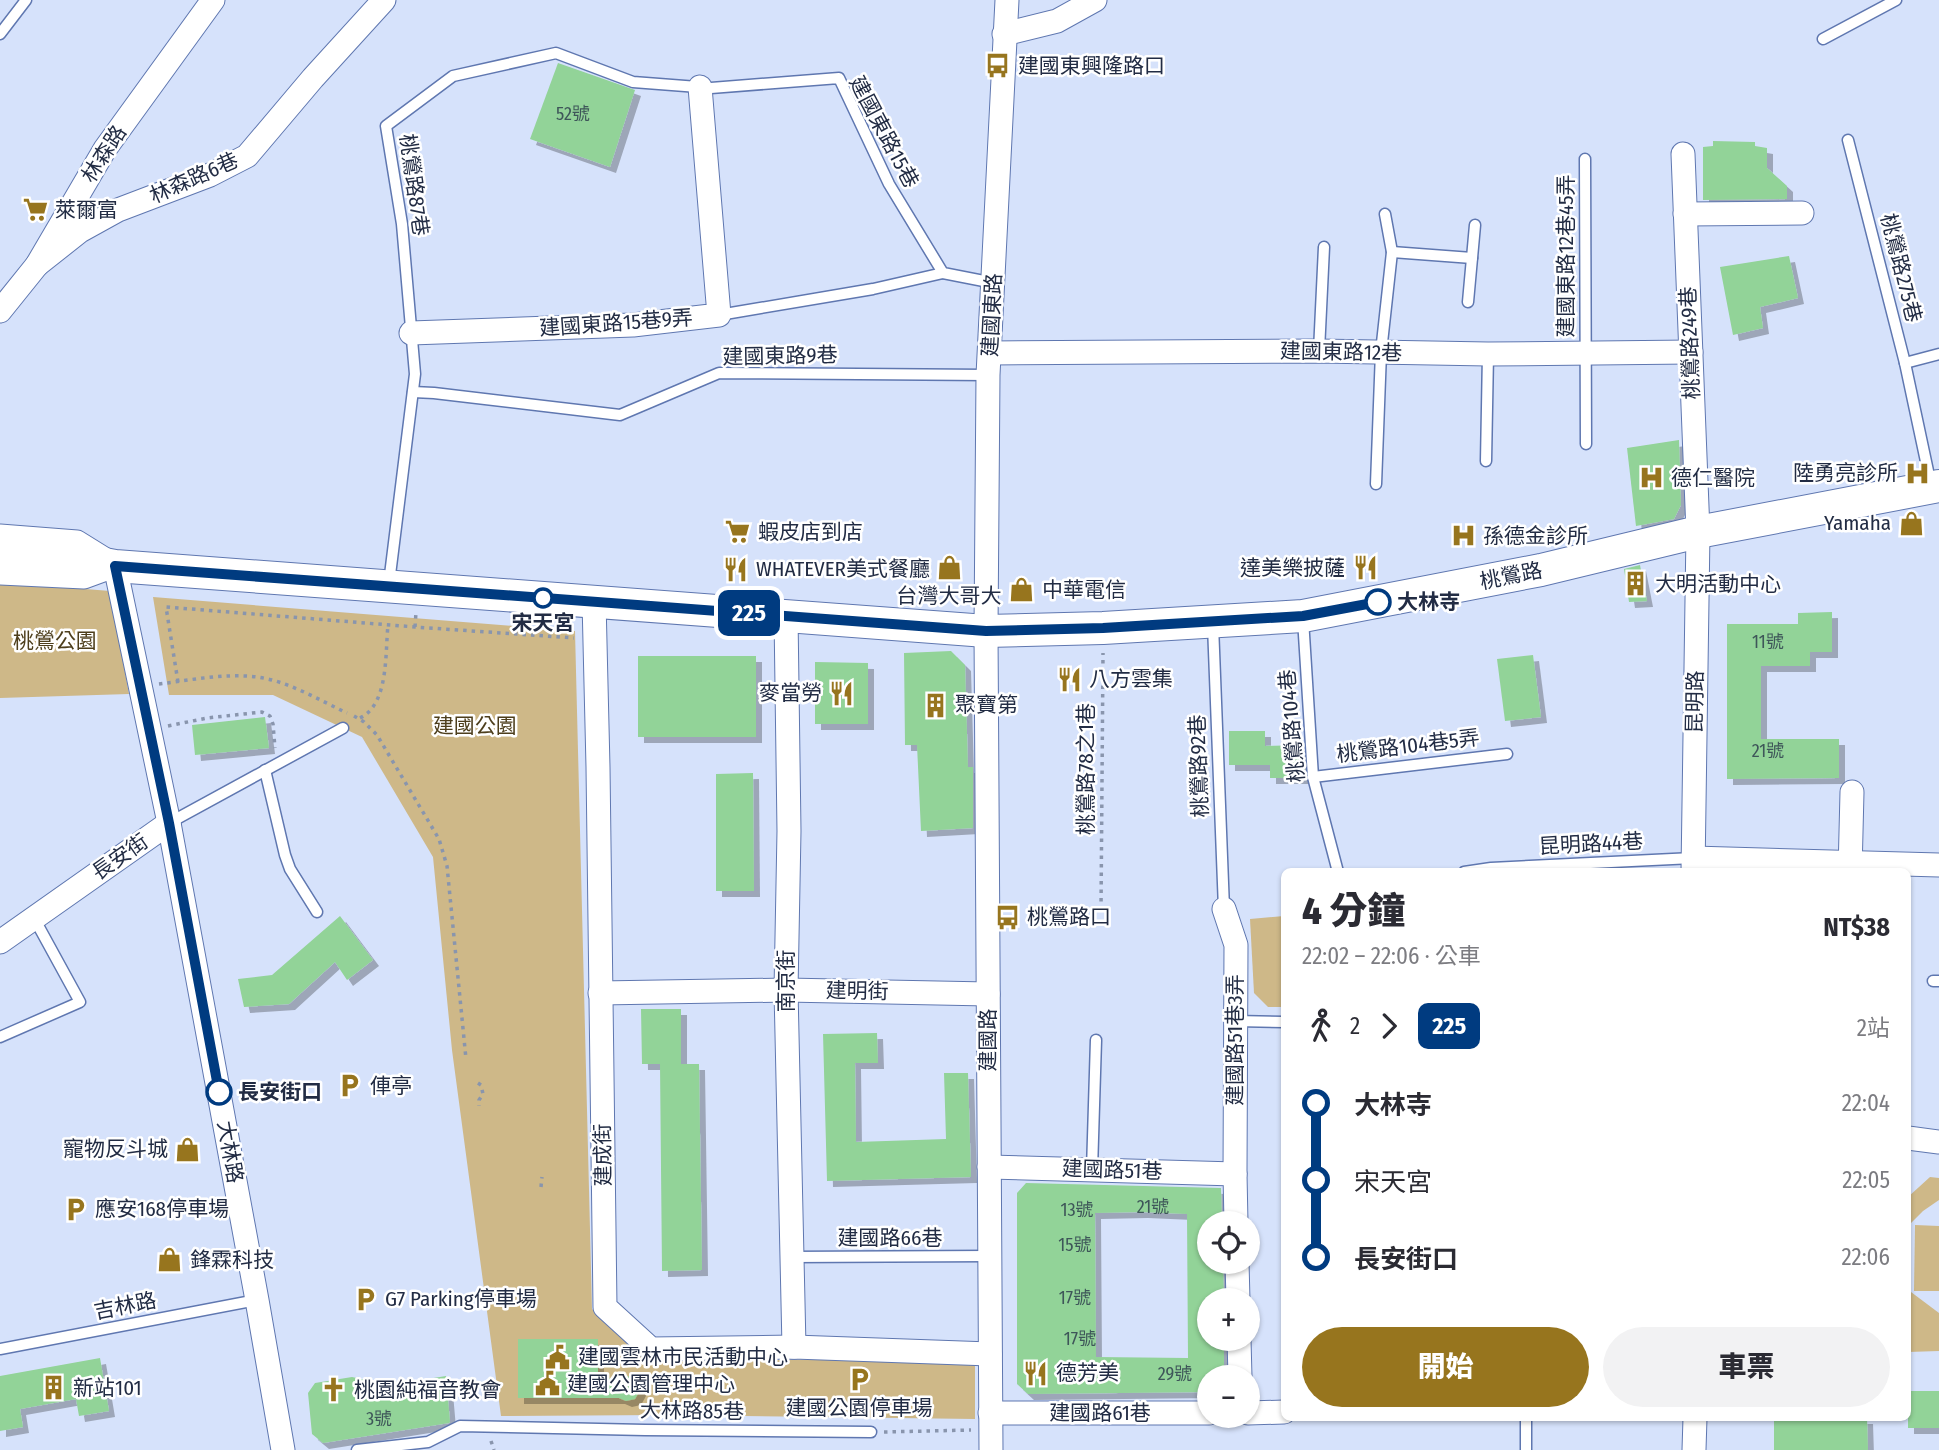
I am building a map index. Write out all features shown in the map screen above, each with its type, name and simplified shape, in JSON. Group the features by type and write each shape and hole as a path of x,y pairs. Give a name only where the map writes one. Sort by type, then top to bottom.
{"main road":[{"name":"桃鶯路","path":"0,552 77,559 115,566 986,631 1103,628 1303,616 1541,570 1698,532 1935,487"}],"street":[{"name":"林森路","path":"0,312 37,265 105,149 213,0"},
{"name":"林森路6巷","path":"37,265 80,231 118,210 210,175 247,156 384,0"},
{"name":"建國東路","path":"986,631 989,364 1007,0"},
{"path":"1004,34 1057,21 1095,0"},
{"name":"建國東路15巷9弄","path":"411,332 632,325 719,315 701,87"},
{"name":"桃鶯路249巷","path":"1683,154 1698,532"},
{"path":"1685,215 1802,213"},
{"name":"建國東路12巷","path":"989,364 1319,351 1488,354 1691,352"},
{"name":"昆明路","path":"1693,864 1698,532"},
{"name":"桃鶯路","path":"0,536 77,542 115,566"},
{"name":"桃鶯路","path":"0,573 84,577 115,566"},
{"name":"大林路","path":"115,566 169,823 283,1450"},
{"name":"建成街","path":"594,601 605,1307 651,1349 793,1347 990,1354"},
{"name":"南京街","path":"786,615 789,831 786,990 793,1347"},
{"name":"建國路","path":"986,631 990,1431"},
{"path":"1850,867 1852,792"},
{"name":"長安街","path":"0,942 169,823"},
{"path":"1693,864 1850,867 1939,864"},
{"name":"建國路51巷3弄","path":"1224,909 1236,945 1236,1211"},
{"name":"建明街","path":"600,993 786,990 988,994"},
{"path":"1911,1138 1939,1142"},
{"name":"建國路51巷","path":"989,1167 1234,1174"},
{"path":"1260,1413 1281,1412"},
{"name":"建國路61巷","path":"990,1431 1197,1414"},
{"path":"1694,1450 1695,1421"}],"lane":[{"path":"0,34 26,0"},
{"path":"1822,39 1896,0"},
{"name":"桃鶯路87巷","path":"389,586 415,374 401,224 386,126 453,76 556,53 633,82 701,87"},
{"name":"建國東路15巷","path":"701,87 839,78 888,184 943,273"},
{"name":"桃鶯路275巷","path":"1848,139 1935,487"},
{"name":"建國東路12巷45弄","path":"1585,159 1586,444"},
{"path":"1376,484 1381,352 1392,252 1385,214"},
{"path":"1468,302 1475,225"},
{"path":"1319,351 1324,247"},
{"path":"1392,252 1472,258"},
{"path":"719,315 873,289 943,273 994,283"},
{"path":"1486,461 1488,354"},
{"path":"1905,363 1939,354"},
{"name":"建國東路9巷","path":"413,392 620,415 719,373 989,364"},
{"name":"桃鶯路104巷","path":"1303,616 1313,777 1337,868"},
{"name":"桃鶯路92巷","path":"1212,621 1224,909"},
{"name":"長安街","path":"169,823 342,728"},
{"name":"桃鶯路104巷5弄","path":"1313,777 1507,754"},
{"path":"265,770 290,869 317,912"},
{"name":"昆明路44巷","path":"1558,868 1693,864"},
{"path":"0,1037 80,1002 34,918"},
{"path":"1236,1021 1281,1023"},
{"path":"1092,1170 1096,1040"},
{"name":"建國路66巷","path":"790,1257 989,1256"},
{"name":"吉林路","path":"0,1349 257,1300"},
{"path":"1526,1421 1526,1450"},
{"name":"大林路85巷","path":"357,1450 428,1442 460,1426 871,1432"}],"path":[{"path":"178,682 166,607 577,638"},
{"path":"342,728 374,707 380,695 387,625"},
{"name":"桃鶯路78之1巷","path":"1101,910 1103,628"},
{"path":"140,686 228,677 257,677 282,684 359,719 377,735 439,839 447,866 466,1059"},
{"path":"149,730 207,718 262,712 270,716 273,724 279,762"},
{"path":"478,1083 483,1094 478,1100 479,1106"},
{"path":"541,1187 542,1177"},
{"path":"871,1432 990,1431"}],"green space":[{"name":"桃鶯公園","path":"0,582 110,591 129,694 0,698"},
{"name":"建國公園","path":"153,597 575,631 592,1309 645,1360 975,1359 975,1419 501,1416 452,1050 433,857 362,737 273,695 169,695"},
{"path":"1281,916 1281,1007 1268,1007 1254,993 1250,919"},
{"path":"1930,1177 1939,1178 1939,1200 1911,1223 1911,1194"},
{"path":"1915,1225 1939,1226 1939,1291 1914,1291"},
{"path":"1911,1292 1939,1313 1939,1351 1911,1352"}],"building":[{"path":"558,63 635,90 610,167 530,139"},
{"path":"1713,141 1755,142 1755,146 1767,148 1767,168 1787,186 1787,199 1703,200 1703,147 1713,146"},
{"path":"1789,256 1798,298 1760,307 1763,328 1733,335 1720,267"},
{"name":"德仁醫院","path":"1679,440 1681,505 1674,519 1636,526 1627,448"},
{"name":"大明活動中心","path":"1640,565 1647,601 1629,602 1624,569"},
{"path":"1832,612 1832,652 1810,652 1810,666 1761,666 1761,739 1839,739 1839,778 1727,779 1727,624 1798,624 1798,613"},
{"path":"951,651 965,665 968,767 973,767 973,828 921,831 917,745 905,745 904,653"},
{"name":"大林寺","path":"1533,655 1541,717 1505,721 1497,659"},
{"path":"638,656 756,656 756,737 638,737"},
{"name":"麥當勞","path":"815,662 868,663 868,724 815,724"},
{"path":"265,717 269,748 195,755 192,725"},
{"path":"1229,731 1265,731 1265,746 1303,745 1305,778 1270,778 1270,765 1229,765"},
{"path":"753,773 754,891 716,891 716,774"},
{"path":"340,916 373,960 347,980 335,962 289,1004 244,1007 238,979 272,975"},
{"path":"641,1009 681,1009 681,1064 699,1064 702,1270 662,1271 660,1064 642,1064"},
{"path":"877,1033 878,1063 855,1063 856,1142 946,1139 944,1073 968,1073 971,1177 827,1181 823,1034"},
{"path":"1026,1183 1221,1188 1222,1211 1197,1211 1197,1274 1223,1274 1224,1288 1197,1288 1197,1351 1224,1351 1224,1365 1197,1365 1197,1392 1028,1394 1017,1384 1017,1193","holes":["1095,1213 1187,1214 1188,1358 1096,1357"]},
{"name":"建國雲林市民活動中心","path":"518,1339 598,1339 598,1377 636,1378 640,1390 635,1399 626,1401 619,1398 518,1398"},
{"name":"新站101","path":"100,1358 109,1411 79,1416 76,1399 20,1409 23,1427 0,1431 0,1376"},
{"path":"446,1376 449,1423 323,1443 312,1434 308,1393 315,1383 352,1377 390,1385"},
{"path":"1911,1391 1939,1391 1939,1428 1908,1428 1908,1421 1911,1421"},
{"path":"1774,1421 1867,1421 1868,1450 1774,1450"}],"bus line":[{"name":"225","path":"219,1092 169,823 115,566 986,631 1103,628 1303,616 1378,602"}],"place":[{"name":"建國東興隆路口","path":"998,66"},
{"name":"萊爾富","path":"35,210"},
{"name":"陸勇亮診所","path":"1918,473"},
{"name":"德仁醫院","path":"1651,478"},
{"name":"Yamaha","path":"1911,523"},
{"name":"蝦皮店到店","path":"738,532"},
{"name":"孫德金診所","path":"1463,536"},
{"name":"台灣大哥大","path":"949,567"},
{"name":"達美樂披薩","path":"1365,568"},
{"name":"WHATEVER美式餐廳","path":"736,569"},
{"name":"大明活動中心","path":"1635,584"},
{"name":"中華電信","path":"1022,590"},
{"name":"宋天宮","path":"543,598"},
{"name":"大林寺","path":"1378,602"},
{"name":"八方雲集","path":"1069,679"},
{"name":"麥當勞","path":"842,693"},
{"name":"聚寶第","path":"935,705"},
{"name":"桃鶯路口","path":"1007,917"},
{"name":"俥亭","path":"350,1086"},
{"name":"長安街口","path":"219,1092"},
{"name":"寵物反斗城","path":"188,1149"},
{"name":"應安168停車場","path":"75,1209"},
{"name":"鋒霖科技","path":"170,1260"},
{"name":"G7 Parking停車場","path":"365,1299"},
{"name":"建國雲林市民活動中心","path":"558,1357"},
{"name":"德芳美","path":"1036,1373"},
{"name":"建國公園停車場","path":"859,1379"},
{"name":"建國公園管理中心","path":"547,1384"},
{"name":"新站101","path":"53,1388"},
{"name":"桃園純福音教會","path":"334,1390"}]}
